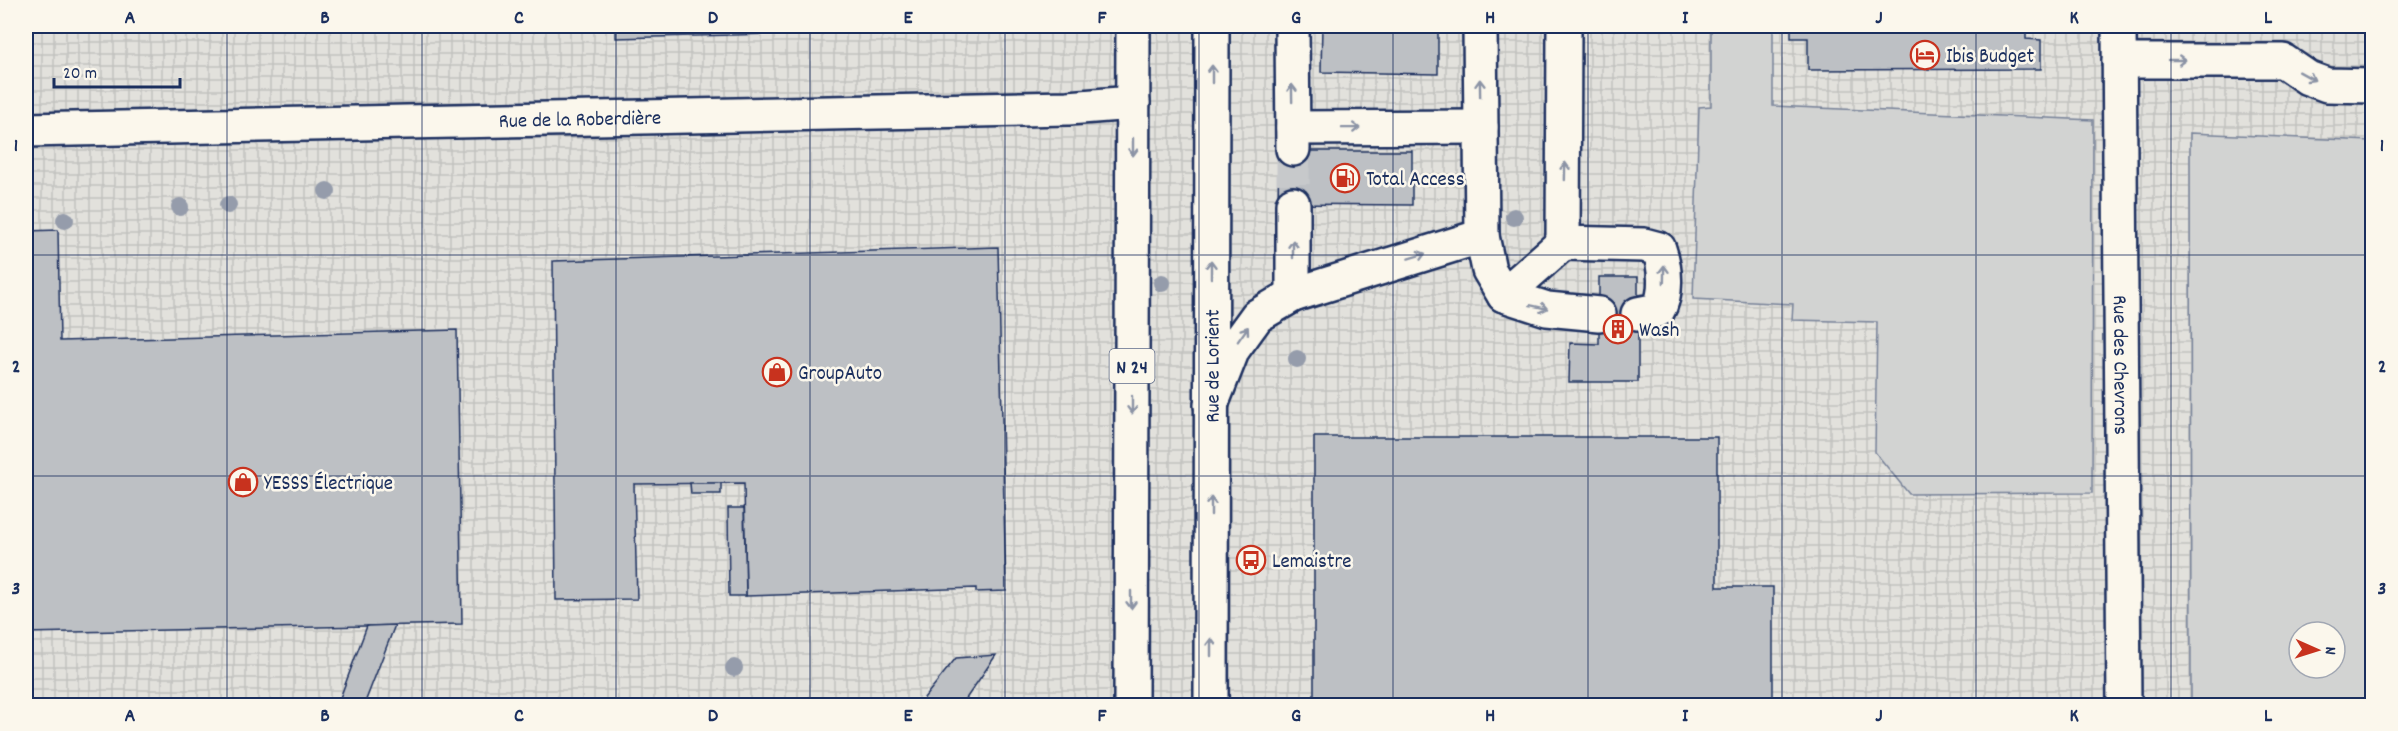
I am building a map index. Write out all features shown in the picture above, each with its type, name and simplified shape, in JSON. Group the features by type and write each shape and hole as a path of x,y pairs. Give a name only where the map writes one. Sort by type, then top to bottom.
{"street":[{"name":"N 24","path":"1131,705 1133,26"},
{"name":"Rue de Lorient","path":"1210,705 1212,26"},
{"path":"1292,26 1293,140 1481,127"},
{"path":"1480,26 1482,236 1489,270 1504,295 1547,309 1599,314"},
{"path":"1563,243 1564,26"},
{"name":"Rue des Chevrons","path":"2119,26 2124,705"},
{"path":"2118,61 2283,61 2308,78 2327,85 2373,86"},
{"name":"Rue de la Roberdière","path":"26,130 1068,108 1133,103"},
{"path":"1293,204 1293,295"},
{"path":"1210,406 1233,349 1257,316 1293,295 1482,236"},
{"path":"1504,295 1563,243 1644,245 1659,249 1664,262 1663,302 1658,310 1638,314"}],"shaded area":[{"path":"26,26 2372,26 2372,705 26,705"},
{"path":"1711,26 1773,26 1773,106 2093,120 2092,493 1909,494 1875,452 1877,322 1792,320 1793,304 1693,299 1699,107 1711,106"},
{"path":"2190,133 2372,141 2372,705 2191,705"}],"building":[{"path":"616,26 918,26 918,30 616,38"},
{"path":"1322,26 1438,26 1438,74 1321,72"},
{"name":"Ibis Budget","path":"1791,26 2026,26 2026,39 2041,40 2041,69 1808,70 1808,38 1791,38"},
{"name":"Total Access","path":"1279,151 1412,151 1412,205 1278,204"},
{"name":"YESSS Électrique","path":"58,230 60,341 457,330 462,624 26,633 26,231"},
{"name":"GroupAuto","path":"998,247 1006,591 976,592 976,588 746,596 744,483 634,484 637,599 556,600 553,261"},
{"name":"Wash","path":"1599,277 1638,277 1638,382 1569,382 1570,343 1599,344"},
{"path":"1314,437 1717,437 1717,587 1773,587 1773,706 1314,706"},
{"path":"690,483 721,483 721,494 691,494"},
{"path":"728,508 744,508 746,596 729,596"},
{"path":"395,625 364,705 337,706 367,626"},
{"path":"996,655 961,706 924,706 924,698 956,658"},
{"path":"667,702 671,706 364,706"}],"tunnel":[{"path":"1293,151 1293,204"}],"place":[{"name":"Ibis Budget","path":"1925,55"},
{"name":"Total Access","path":"1345,178"},
{"name":"Wash","path":"1618,329"},
{"name":"GroupAuto","path":"777,372"},
{"name":"YESSS Électrique","path":"243,482"},
{"name":"Lemaistre","path":"1251,560"}]}
